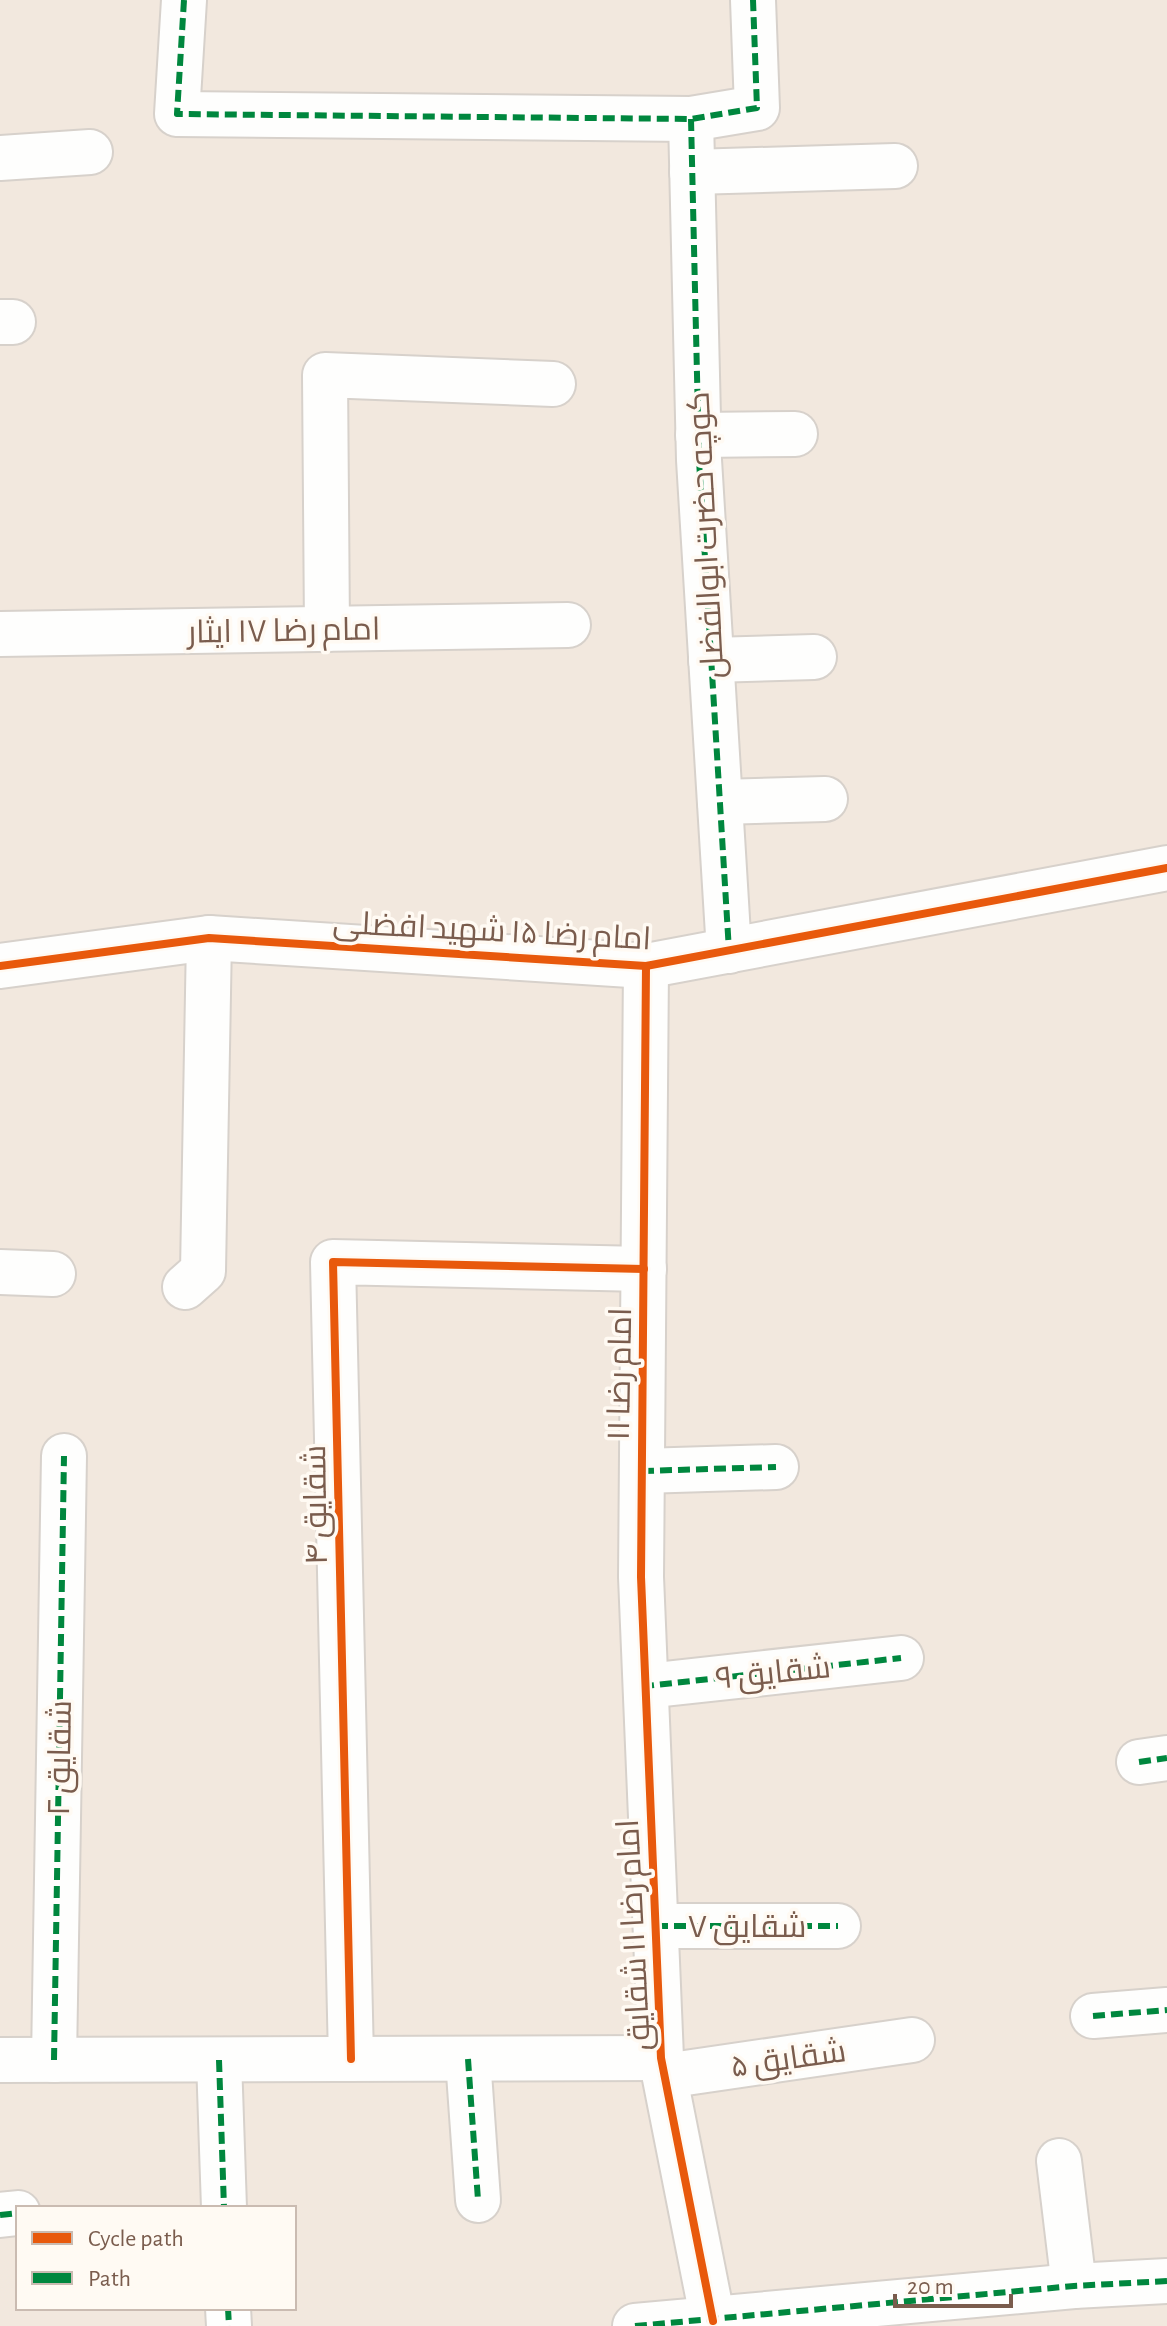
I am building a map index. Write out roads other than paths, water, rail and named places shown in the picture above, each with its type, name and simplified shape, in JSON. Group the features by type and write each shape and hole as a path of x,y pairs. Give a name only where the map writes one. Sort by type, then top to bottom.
{"street":[{"path":"184,0 177,114 691,119 757,108 753,0"},
{"name":"کوچه حضرت ابوالفضل","path":"691,119 698,435 729,951"},
{"path":"0,158 90,152"},
{"path":"692,172 895,166"},
{"path":"327,629 325,375 553,384"},
{"path":"698,435 795,434"},
{"name":"امام رضا ۱۷ ایثار","path":"0,634 568,625"},
{"path":"711,660 814,657"},
{"path":"720,802 825,799"},
{"name":"امام رضا ۱۵ شهید افضلی","path":"0,966 209,938 646,966 1167,868"},
{"path":"185,1287 203,1271 209,938"},
{"name":"امام رضا ۱۱","path":"646,966 641,1577 646,1686"},
{"name":"شقایق ۴","path":"351,2059 333,1262 644,1269"},
{"path":"0,1272 53,1274"},
{"name":"شقایق ۲","path":"54,2060 64,1456"},
{"path":"642,1471 776,1467"},
{"name":"شقایق ۹","path":"646,1686 901,1658"},
{"name":"امام رضا ۱۱ شقایق","path":"646,1686 663,2067 713,2321"},
{"name":"شقایق ۷","path":"656,1926 838,1926"},
{"path":"1093,2016 1167,2010"},
{"name":"شقایق ۵","path":"663,2067 912,2040"},
{"path":"468,2059 478,2200"},
{"name":"امام رضا ۱۱ شقایق","path":"0,2060 468,2059 663,2067"},
{"path":"219,2060 224,2206"},
{"path":"1059,2161 1074,2286"},
{"path":"635,2326 1074,2286 1167,2281"}]}
